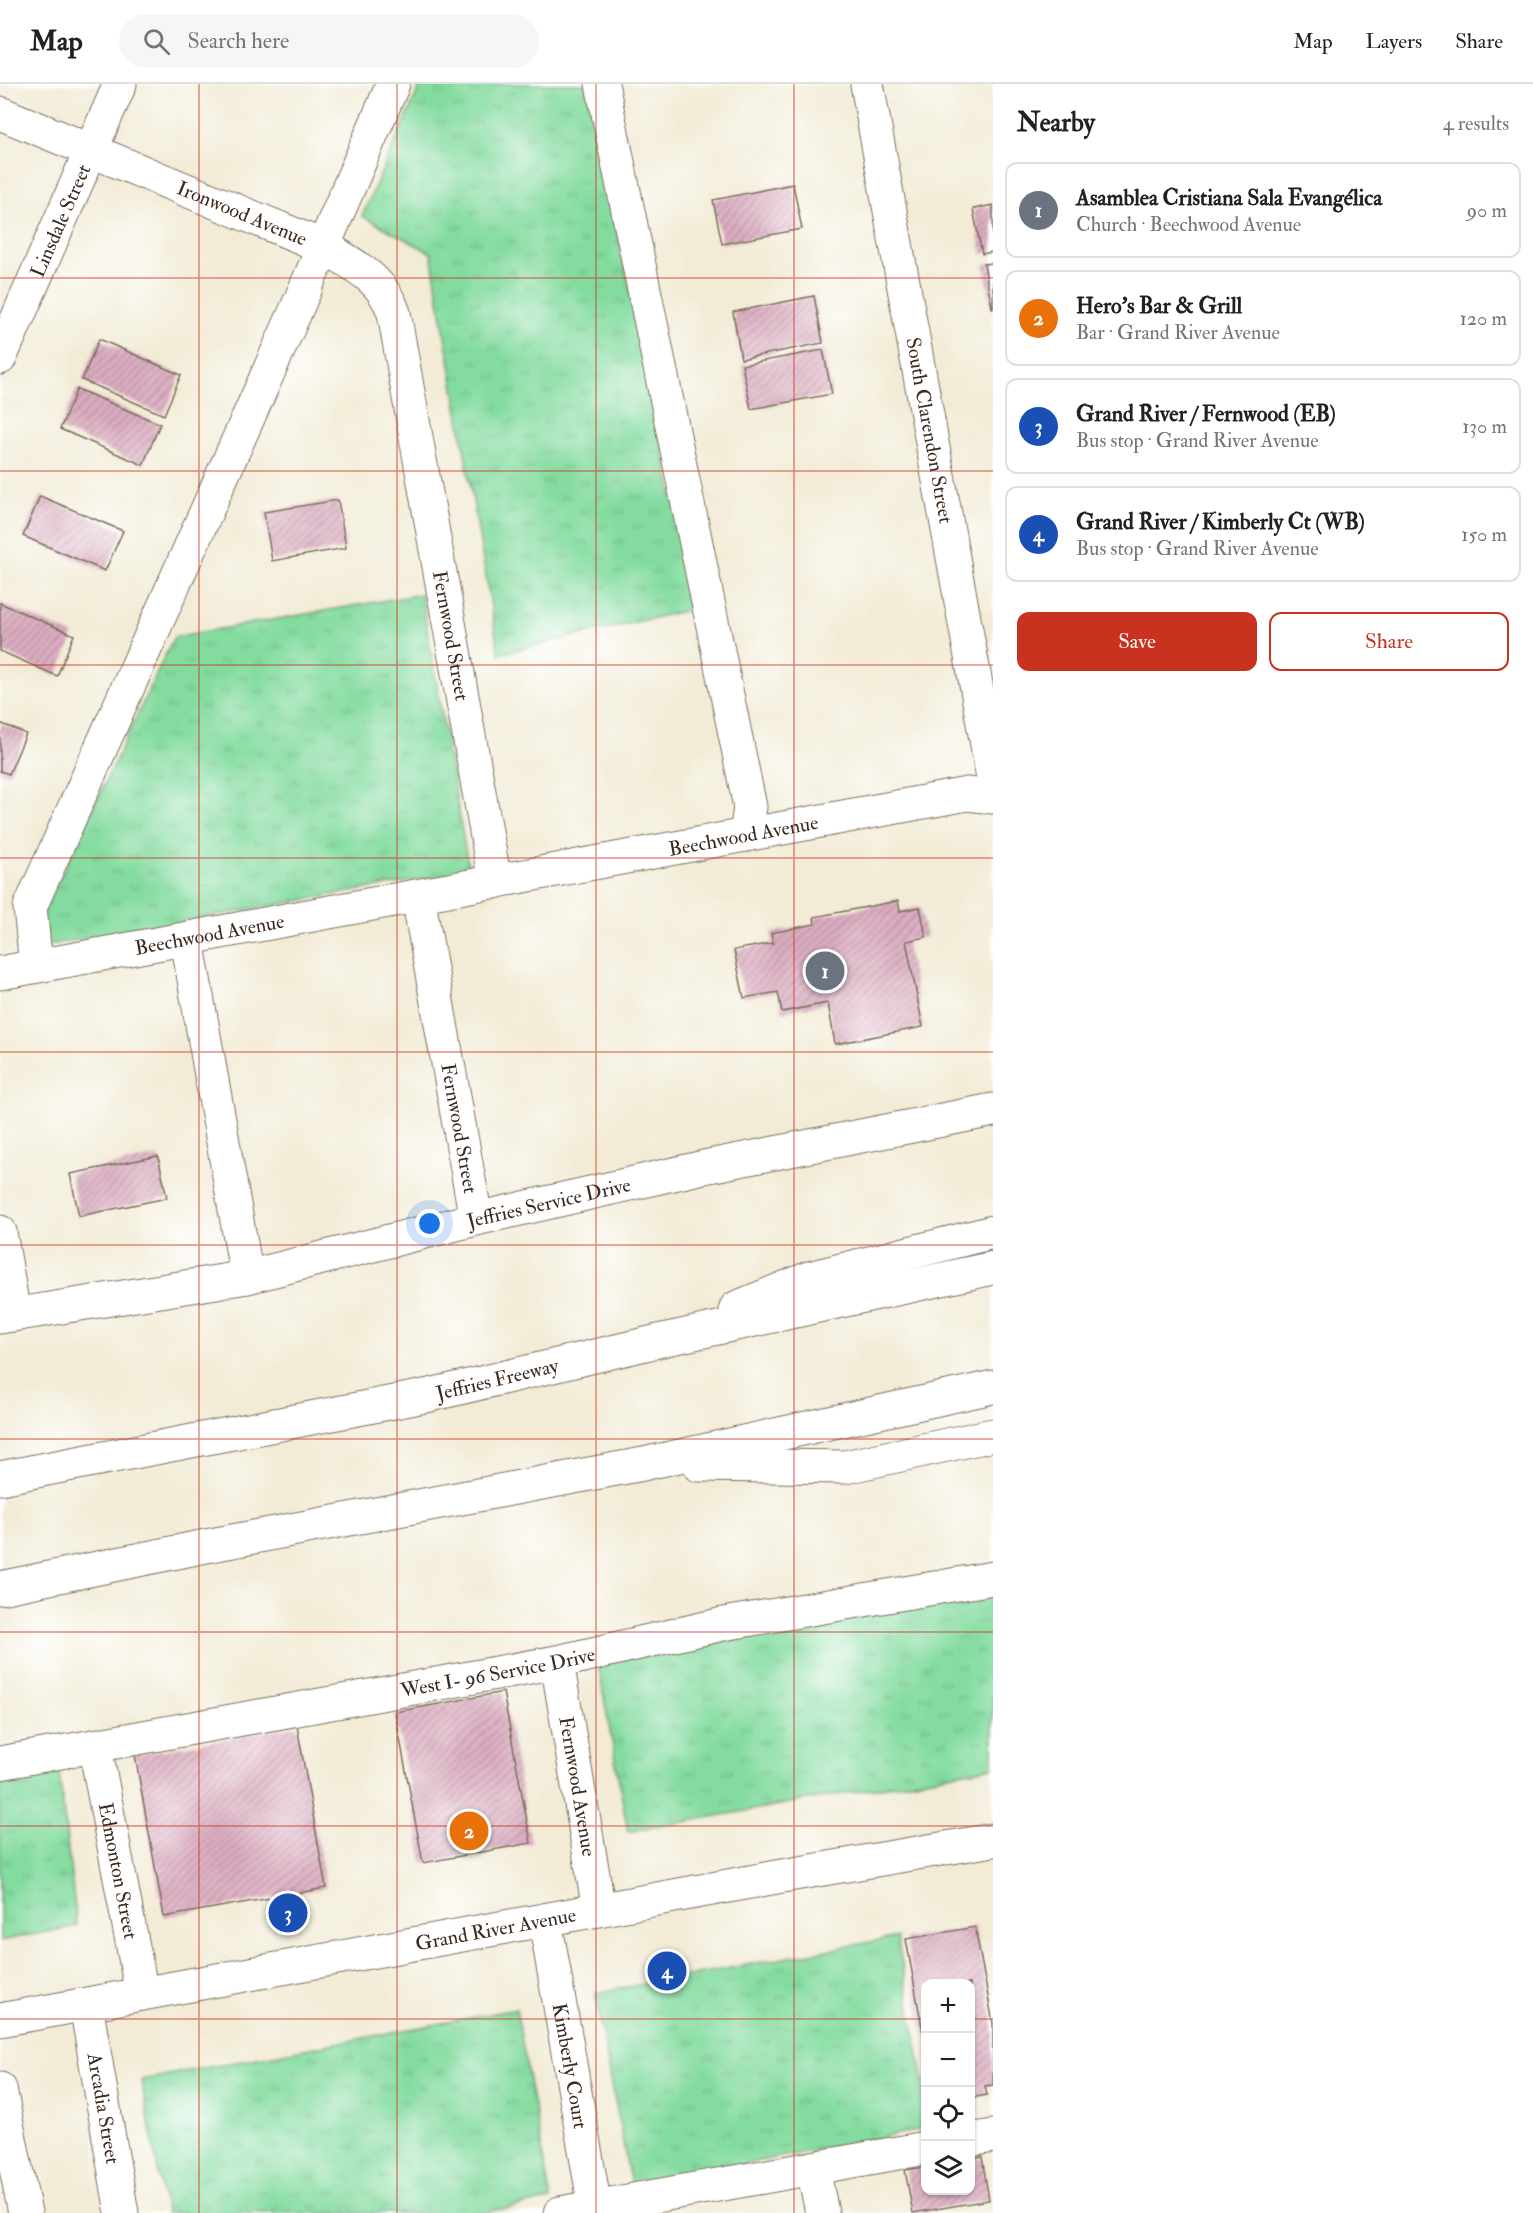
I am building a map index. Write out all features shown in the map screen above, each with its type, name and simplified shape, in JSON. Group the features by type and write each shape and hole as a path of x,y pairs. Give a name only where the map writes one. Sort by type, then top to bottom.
{"main road":[{"name":"Linsdale Street","path":"0,358 120,84"},
{"path":"36,966 30,907 324,247 393,84"},
{"path":"602,84 750,807 746,835"},
{"name":"South Clarendon Street","path":"867,84 993,778"},
{"name":"Ironwood Avenue","path":"0,113 324,247 368,275 388,297 394,313 407,388"},
{"name":"Fernwood Street","path":"407,388 495,882"},
{"name":"Beechwood Avenue","path":"0,973 967,794 993,797"},
{"name":"Fernwood Street","path":"418,896 476,1219"},
{"path":"187,939 247,1277"},
{"name":"Jeffries Service Drive","path":"7,1316 247,1277 476,1219 704,1167 993,1110"},
{"path":"0,1232 7,1316"},
{"path":"658,1341 809,1278 993,1232"},
{"name":"Jeffries Freeway","path":"0,1478 430,1395 658,1341 993,1268"},
{"path":"0,1588 223,1543 643,1464 993,1387"},
{"path":"643,1464 844,1467 993,1435"},
{"name":"West I- 96 Service Drive","path":"0,1763 557,1662 723,1624 993,1578"},
{"name":"Fernwood Avenue","path":"557,1662 599,1910"},
{"name":"Edmonton Street","path":"95,1747 142,1994"},
{"name":"Grand River Avenue","path":"0,2020 788,1875 993,1840"},
{"name":"Kimberly Court","path":"545,1920 596,2209"},
{"name":"Arcadia Street","path":"86,2005 122,2213"},
{"path":"0,2089 25,2213"},
{"path":"975,2139 993,2136"},
{"path":"560,2213 596,2209 921,2149"},
{"path":"813,2168 822,2213"}],"green space":[{"path":"421,84 586,84 697,608 499,654 431,253 362,216"},
{"path":"421,594 469,871 48,945 43,914 174,637"},
{"path":"993,1593 993,1767 628,1832 598,1664"},
{"path":"59,1772 77,1926 0,1941 0,1783"},
{"path":"897,1937 921,2067 921,2130 631,2186 595,1993"},
{"path":"516,2009 551,2200 481,2213 166,2213 141,2080"}],"building":[{"path":"793,184 802,229 722,244 713,200"},
{"path":"993,205 993,252 982,254 973,209"},
{"path":"993,263 993,308 992,308 984,264"},
{"path":"814,296 823,343 741,359 733,312"},
{"path":"99,339 181,375 164,415 82,380"},
{"path":"823,350 832,394 751,409 742,365"},
{"path":"77,389 160,424 143,465 60,429"},
{"path":"40,496 123,531 105,571 23,536"},
{"path":"338,500 346,548 272,561 264,512"},
{"path":"0,603 74,635 57,676 0,651"},
{"path":"0,723 26,734 9,774 0,771"},
{"path":"898,901 900,911 920,907 926,937 906,941 923,1027 835,1044 828,1003 782,1012 778,992 744,998 734,950 773,943 771,933 815,924 814,917"},
{"path":"158,1156 167,1198 79,1216 70,1174"},
{"path":"503,1692 531,1843 423,1863 395,1712"},
{"path":"297,1726 326,1888 164,1917 135,1755"},
{"path":"975,1927 993,2023 993,2085 985,2086 987,2095 975,2097 975,1979 921,1979 921,2022 906,1939"},
{"path":"982,2157 989,2200 913,2213 905,2170 921,2168 921,2195 975,2195 975,2158"}],"place":[{"name":"Asamblea Cristiana Sala Evangélica","path":"825,971"},
{"name":"Hero's Bar & Grill","path":"469,1831"},
{"name":"Grand River / Fernwood (EB)","path":"288,1913"},
{"name":"Grand River / Kimberly Ct (WB)","path":"667,1971"}]}
